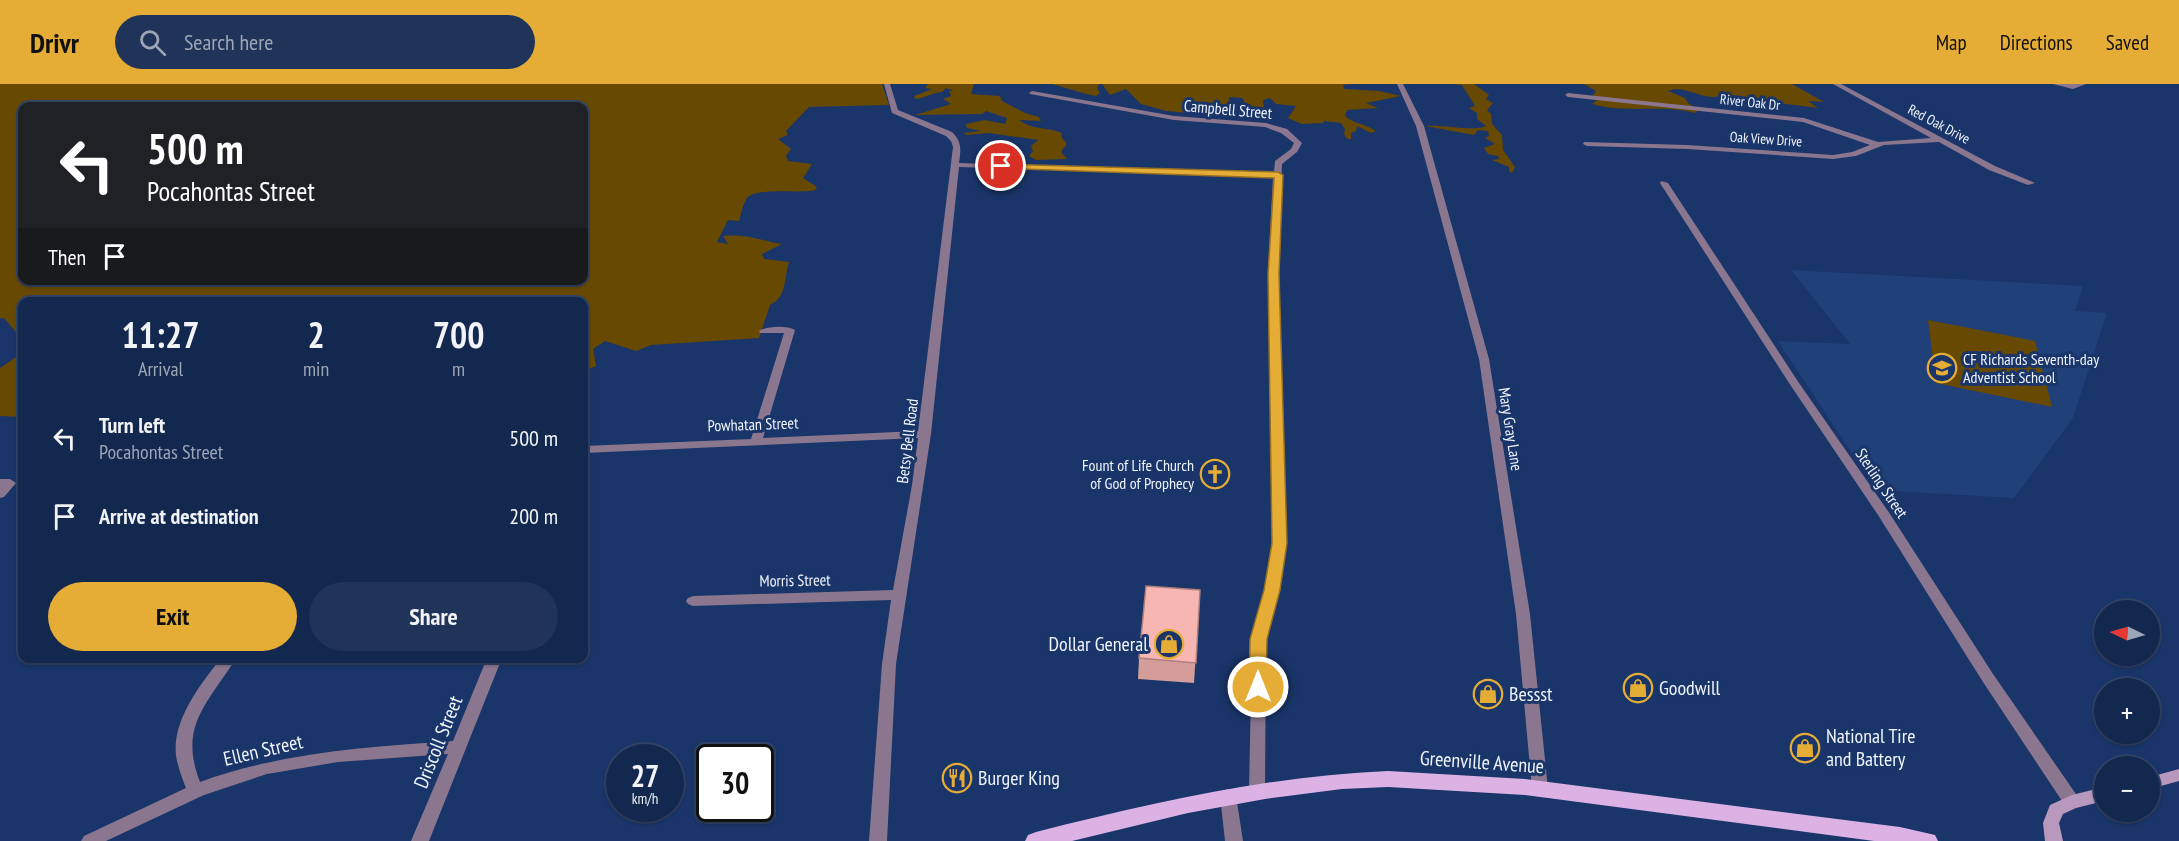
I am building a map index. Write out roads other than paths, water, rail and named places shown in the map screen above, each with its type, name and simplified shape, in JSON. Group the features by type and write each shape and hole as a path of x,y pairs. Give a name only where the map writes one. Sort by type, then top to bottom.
{"main road":[{"name":"Greenville Avenue","path":"1036,841 1228,796 1321,783 1385,780 1443,781 1540,789 1773,820 1870,830 1927,841"}],"street":[{"name":"Betsy Bell Road","path":"878,841 889,664 925,434 942,257 957,147 954,139 896,112 887,84"},
{"name":"Mary Gray Lane","path":"1400,84 1420,126 1484,359 1523,614 1540,789"},
{"name":"Red Oak Drive","path":"1836,84 1992,168 2031,183"},
{"path":"2056,84 2073,87 2083,84"},
{"name":"Campbell Street","path":"1032,93 1174,118 1256,124 1278,128 1291,134 1298,142 1294,150 1279,160 1278,175 1274,274 1280,543 1272,590 1259,639 1257,791"},
{"name":"River Oak Dr","path":"1568,95 1778,117 1821,126 1875,144"},
{"name":"Oak View Drive","path":"1587,144 1677,147 1825,157 1847,156 1875,144 1940,140"},
{"path":"955,165 1278,175"},
{"name":"Sterling Street","path":"1664,183 1797,388 1884,514 1988,678 2072,802"},
{"path":"756,441 790,330 764,331"},
{"name":"Powhatan Street","path":"588,450 925,434"},
{"path":"0,483 10,483 0,494"},
{"name":"Morris Street","path":"693,601 898,595"},
{"path":"195,790 185,760 185,737 202,698 226,663"},
{"name":"Driscoll Street","path":"420,841 493,663"},
{"name":"Ellen Street","path":"90,841 195,790 253,771 303,760 458,747"},
{"path":"2160,780 2179,775"},
{"path":"1228,796 1234,841"},
{"path":"2054,841 2053,814 2063,805 2094,796"}],"place":[{"name":"CF Richards Seventh-day Adventist School","path":"1942,368"},
{"name":"Fount of Life Church of God of Prophecy","path":"1215,474"},
{"name":"Dollar General","path":"1169,644"},
{"name":"Goodwill","path":"1638,688"},
{"name":"Bessst","path":"1488,694"},
{"name":"National Tire and Battery","path":"1805,748"},
{"name":"Burger King","path":"957,778"}]}
